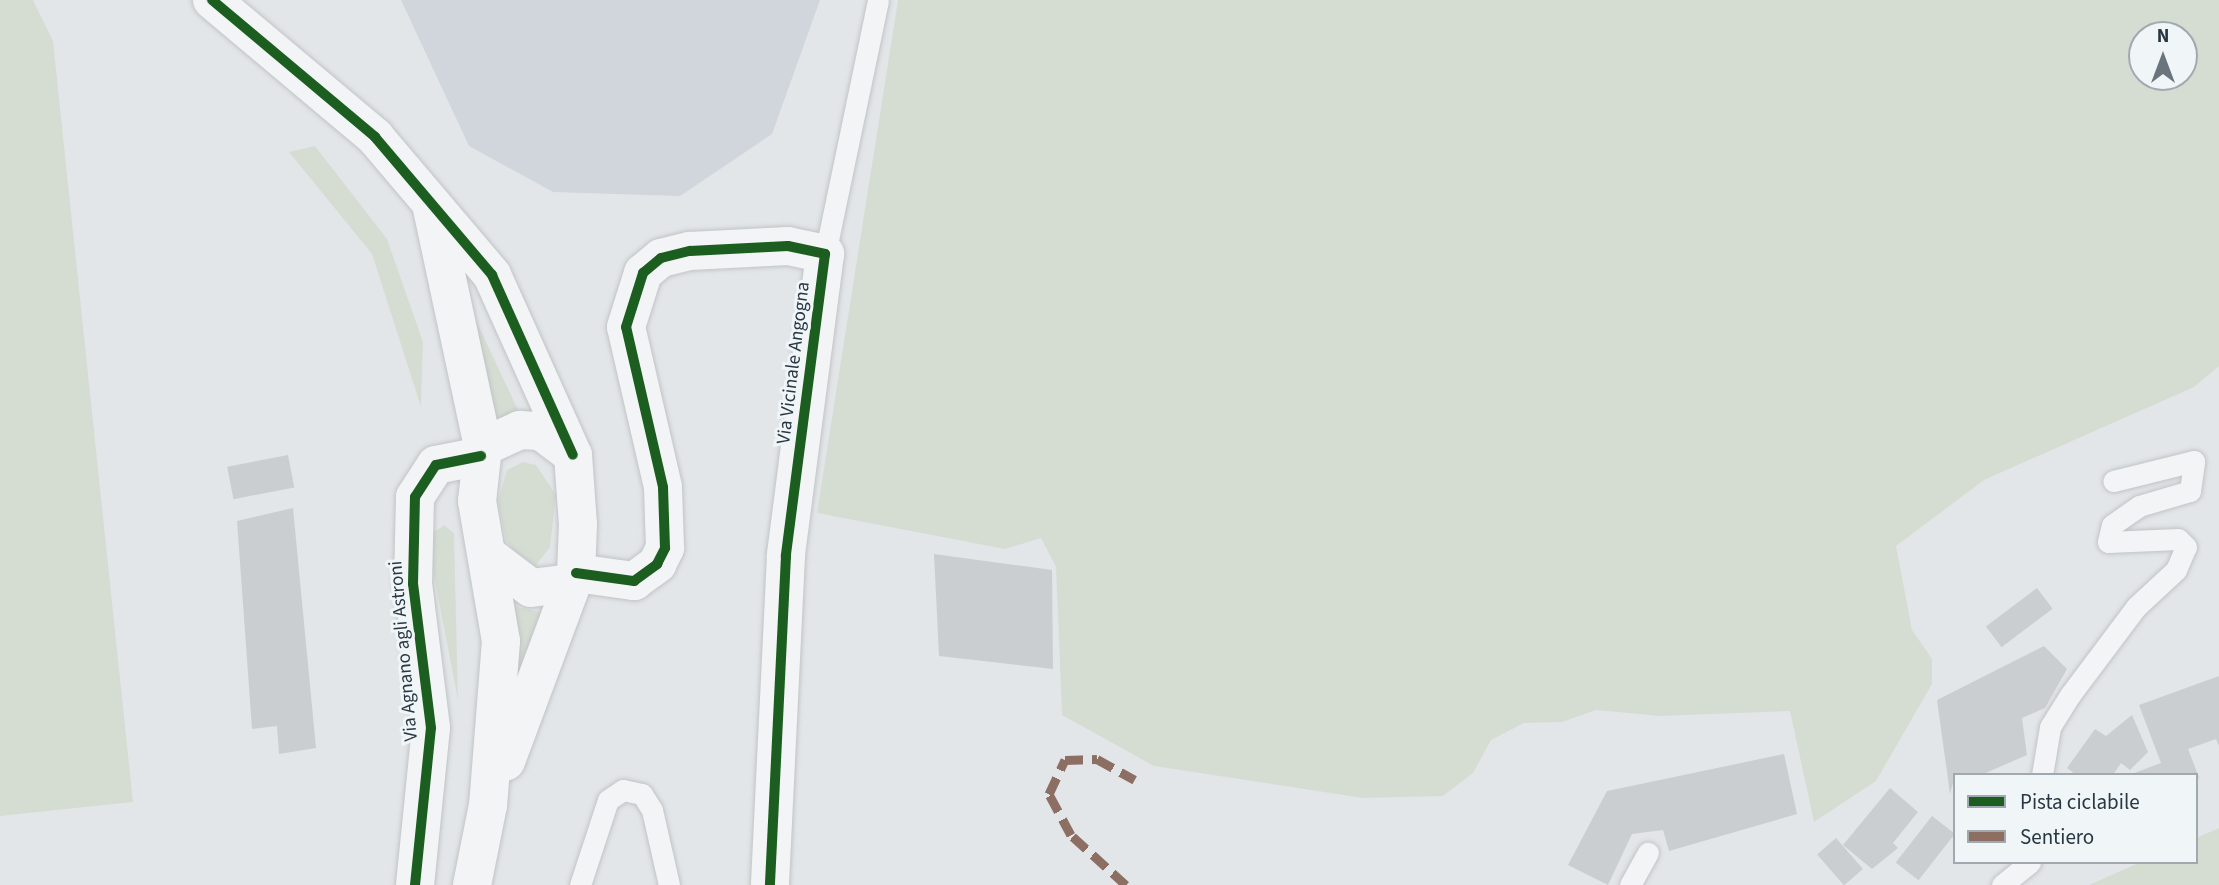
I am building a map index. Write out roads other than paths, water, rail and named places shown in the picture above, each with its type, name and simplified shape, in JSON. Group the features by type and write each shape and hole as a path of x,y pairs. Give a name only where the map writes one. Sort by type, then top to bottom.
{"street":[{"path":"212,0 338,102 492,275 573,455 575,566 484,820"},
{"path":"431,204 482,452 477,501 490,557 501,641 484,820 472,885"},
{"path":"490,557 531,588 575,566 634,581 657,564 665,548 663,487 626,327 643,273 661,258 690,251 788,246 825,254"},
{"name":"Via Vicinale Angogna","path":"770,885 786,556 825,254"},
{"path":"415,497 436,465 482,452 520,430 541,431 573,455"},
{"path":"415,497 458,487 477,501"},
{"name":"Via Agnano agli Astroni","path":"415,497 413,584 431,728 415,885"}],"lane":[{"path":"825,254 878,0"},
{"path":"2042,773 2050,727 2070,695 2136,607 2176,570 2186,547 2178,539 2108,542 2112,525 2139,506 2190,491 2193,461 2113,481"},
{"path":"580,885 608,800 623,790 642,794 652,810 669,885"},
{"path":"484,820 494,885"},
{"path":"1630,885 1648,853"},
{"path":"2002,885 2028,864"}]}
